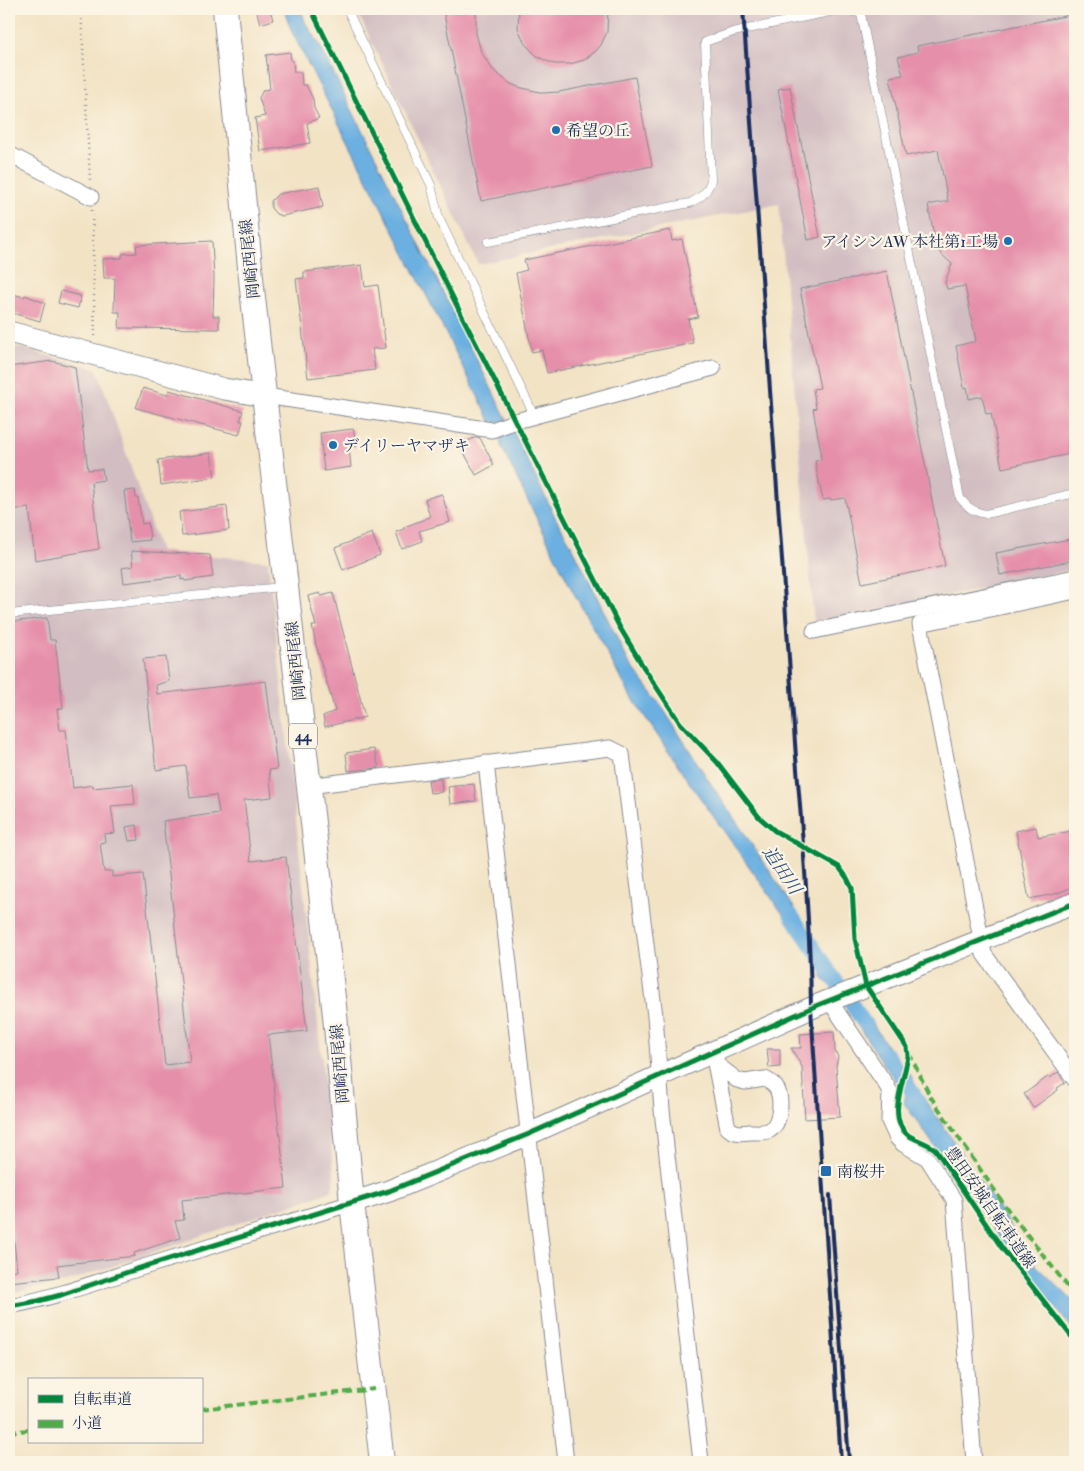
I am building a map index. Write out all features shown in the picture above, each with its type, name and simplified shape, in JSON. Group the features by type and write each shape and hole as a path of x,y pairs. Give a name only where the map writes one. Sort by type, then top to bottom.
{"main road":[{"name":"岡崎西尾線","path":"225,9 253,298 335,1015 352,1203 382,1462"}],"street":[{"path":"9,154 91,197"},
{"path":"9,332 224,389 492,430 534,416 713,368"},
{"path":"814,631 1075,577"},
{"path":"1075,591 920,624 984,954 1075,1080"},
{"path":"308,786 610,748 622,754 661,1076 662,1110 701,1462"},
{"path":"486,763 566,1462"},
{"path":"9,1306 61,1295 134,1270 389,1191 529,1134 661,1076 713,1058 832,999 1075,903"},
{"path":"832,999 888,1086 890,1092 889,1121 897,1138 903,1144 927,1158 954,1200 974,1462"},
{"path":"713,1058 738,1080 745,1082 765,1079 777,1088 779,1096 778,1117 776,1124 770,1130 737,1133 728,1128 713,1058"}],"lane":[{"path":"347,9 430,185 439,218 534,416"},
{"path":"488,242 690,203 702,197 708,189 711,180 705,42 733,32 839,10 860,11 960,498 967,507 976,513 986,514 1075,492"},
{"path":"9,614 287,586"}],"path":[{"path":"311,9 619,626 680,723 717,762 759,817 774,831 796,843"}],"shaded area":[{"path":"356,9 1075,9 1075,569 814,623 779,204 478,264"},
{"path":"9,345 97,369 160,551 268,561 334,1173 332,1191 66,1282 9,1293"}],"water":[{"path":"284,9 301,9 305,22 317,40 507,420 492,424 291,30"},
{"path":"512,429 628,661 660,704 801,918 803,942 686,778 629,693 571,588 501,446 500,432"},
{"path":"821,953 840,978 830,985 822,978"},
{"path":"861,1006 899,1064 896,1082 848,1011"},
{"path":"910,1074 921,1095 1037,1266 1075,1303 1075,1332 1000,1238 904,1103"}],"building":[{"path":"270,9 273,20 260,24 257,12"},
{"name":"希望の丘","path":"443,9 476,9 476,33 481,52 493,70 509,83 518,87 544,93 559,92 635,77 652,166 481,201"},
{"path":"519,9 608,9 607,32 601,45 584,60 570,64 554,64 538,57 525,44 518,28"},
{"name":"アイシンAW 本社第1工場","path":"1075,14 1075,453 1002,468 991,413 986,414 982,396 969,399 967,387 964,388 956,346 976,341 965,286 947,289 945,282 952,264 937,250 928,205 948,201 938,150 906,156 890,77 903,75 898,57 918,52 917,46"},
{"path":"290,52 294,72 301,72 302,85 306,85 319,118 307,123 310,143 260,151 255,118 265,116 259,98 263,90 270,89 266,55"},
{"path":"790,87 820,237 808,240 778,89"},
{"path":"319,186 323,207 282,216 276,214 271,208 271,201 278,194"},
{"path":"670,230 672,241 682,239 698,317 688,319 693,343 547,373 542,350 532,352 516,273 527,270 524,260"},
{"path":"212,241 214,278 213,316 219,316 219,329 119,328 120,312 114,312 115,278 104,278 103,259 122,258 122,254 137,253 136,245"},
{"path":"362,265 365,287 378,285 386,348 372,349 375,370 308,378 296,279 304,278 304,272"},
{"path":"887,271 945,566 862,583 845,498 823,500 819,482 815,461 821,460 821,452 813,409 816,408 813,389 820,388 800,289"},
{"path":"61,291 81,296 78,308 58,303"},
{"path":"9,293 24,297 25,295 45,303 40,321 9,312"},
{"path":"52,361 75,367 88,470 102,469 104,480 91,482 99,549 35,560 29,508 9,510 9,367"},
{"path":"143,388 167,395 169,390 243,411 240,421 243,421 239,435 136,408"},
{"path":"353,429 357,446 349,447 351,467 324,471 320,433"},
{"path":"476,437 480,438 494,465 476,475 460,445"},
{"path":"211,453 215,477 161,485 158,460"},
{"path":"135,490 142,524 148,523 150,540 130,542 124,491"},
{"path":"442,494 450,522 419,531 422,541 402,549 396,532 430,517 425,499"},
{"path":"227,506 229,530 182,536 179,512"},
{"path":"372,533 380,555 343,570 335,548"},
{"path":"1075,538 1075,560 1000,575 996,553"},
{"path":"131,551 210,555 213,577 185,581 184,579 181,580 181,576 124,583 122,568 133,566"},
{"path":"320,593 321,596 333,593 365,717 325,727 323,716 335,711 316,645 312,626 316,626 308,596"},
{"path":"47,618 50,640 55,640 63,708 57,709 60,730 66,730 73,788 93,785 93,788 133,784 135,804 111,806 115,833 104,834 105,842 100,843 104,872 112,871 112,877 143,874 165,1065 190,1062 163,821 219,813 216,795 190,798 186,766 156,770 143,659 166,657 169,681 156,685 157,694 266,681 277,769 269,770 272,797 244,800 251,861 286,857 307,1031 268,1035 286,1188 182,1200 184,1220 175,1221 180,1238 134,1253 135,1256 57,1265 59,1277 9,1282 9,1271 17,1270 9,1194 9,622"},
{"path":"374,749 379,768 348,771 346,753"},
{"path":"441,779 442,792 430,793 428,780"},
{"path":"474,784 476,801 450,804 448,787"},
{"path":"137,825 139,840 129,841 126,827"},
{"path":"1036,827 1038,837 1072,831 1075,849 1075,886 1055,894 1029,899 1016,831"},
{"path":"834,1032 835,1051 838,1057 836,1066 840,1117 805,1119 802,1067 791,1048 801,1048 800,1034"},
{"path":"767,1049 780,1049 780,1067 769,1068"},
{"path":"1058,1072 1065,1083 1033,1108 1024,1094 1049,1076 1050,1078"}],"waterway":[{"name":"追田川","path":"791,915 865,1024"},
{"name":"追田川","path":"887,1055 919,1102"}],"railway":[{"path":"743,9 806,882 811,1008 841,1462"},
{"path":"830,1195 849,1462"}],"marked path":[{"path":"909,1053 930,1096 1008,1210 1075,1296"},
{"path":"202,1409 374,1389"},
{"path":"9,1432 28,1430"}],"cycle path":[{"name":"豊田安城自転車道線","path":"311,9 462,316 619,626 644,668 680,723 717,762 759,817 775,831 839,867 847,878 852,888 855,939 866,986 907,1047 908,1056 898,1109 898,1119 902,1128 908,1135 936,1150 1002,1248 1075,1341"},
{"path":"9,1306 61,1295 134,1270 389,1191 529,1134 818,1005 1075,903"}],"place":[{"name":"希望の丘","path":"556,130"},
{"name":"アイシンAW 本社第1工場","path":"1008,241"},
{"name":"デイリーヤマザキ","path":"333,445"},
{"name":"南桜井","path":"826,1171"}]}
